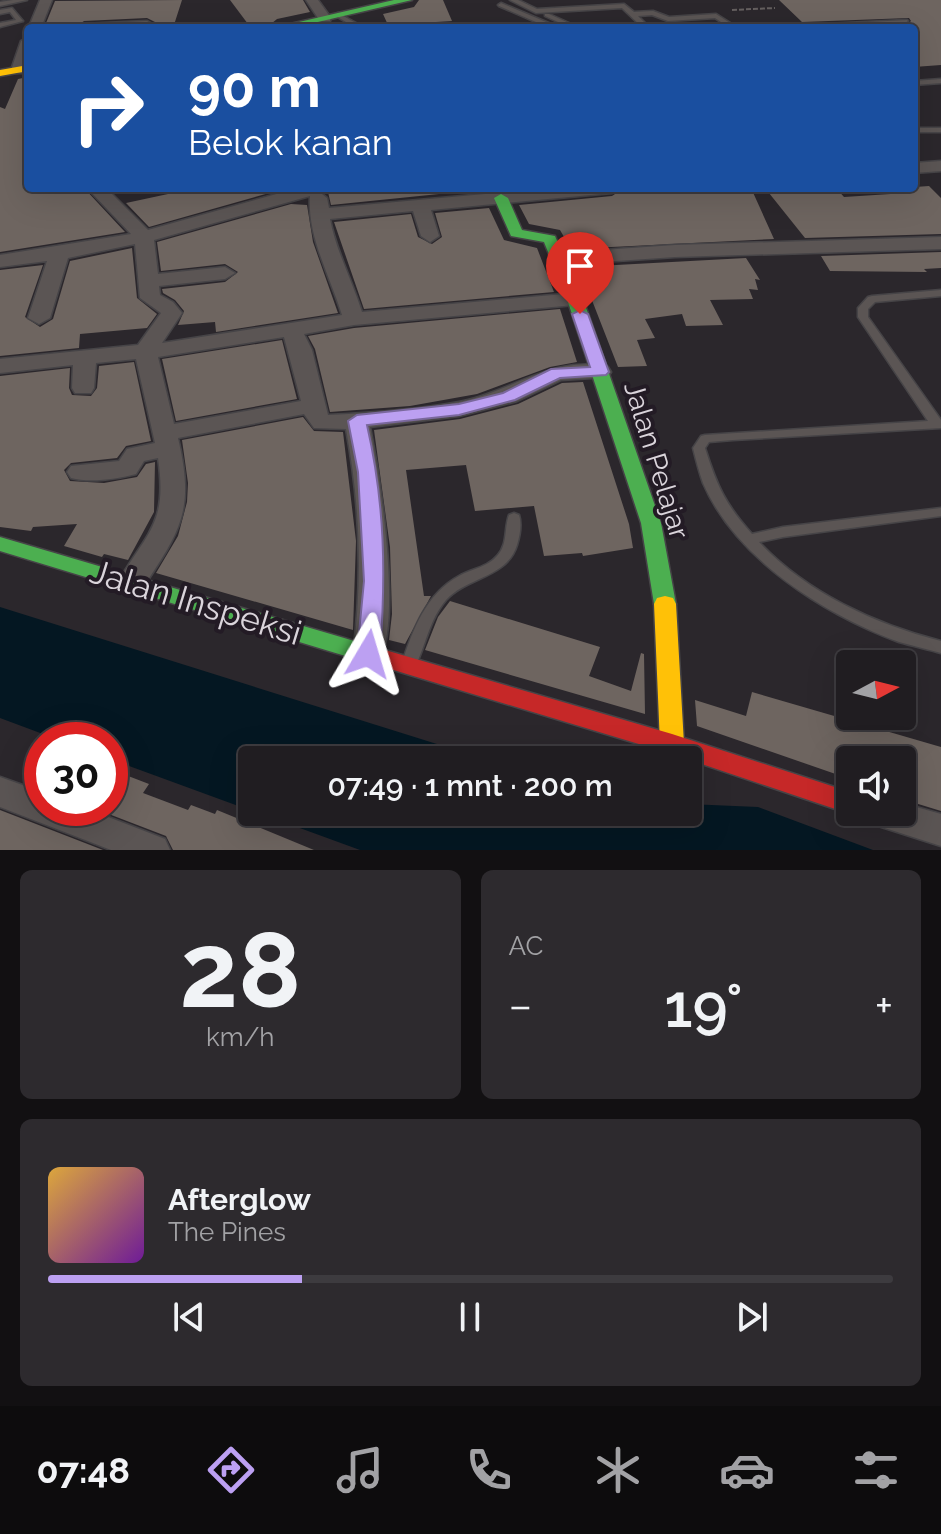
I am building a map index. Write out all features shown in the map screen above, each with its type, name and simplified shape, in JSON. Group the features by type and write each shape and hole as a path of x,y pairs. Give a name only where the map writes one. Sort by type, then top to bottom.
{"street":[{"path":"36,24 46,0"},
{"path":"312,0 331,17"},
{"path":"297,24 396,1"},
{"path":"15,70 24,50"},
{"path":"918,168 941,166"},
{"path":"100,192 144,236 150,298 166,306 172,316 152,338 146,350 173,476 166,530 132,582"},
{"path":"0,261 59,254 144,236 298,192"},
{"path":"316,192 326,248 339,272 354,319"},
{"path":"320,214 568,192"},
{"name":"Jalan Pelajar","path":"501,198 514,230 546,236 558,259 600,372 656,547 670,642 672,744"},
{"path":"421,206 430,236"},
{"path":"558,259 675,251 941,243"},
{"path":"39,318 59,254"},
{"path":"148,281 225,273"},
{"path":"0,366 197,346 354,319 575,299"},
{"path":"291,328 301,350 317,420 322,423 459,409 509,396 557,373 600,372"},
{"path":"83,388 85,357"},
{"path":"80,472 127,468 136,455 167,440 315,405"},
{"path":"357,421 368,472 375,581 368,654"},
{"name":"Jalan Inspeksi","path":"0,544 672,744 836,798"},
{"path":"0,792 24,800"},
{"path":"916,822 941,830"},
{"path":"92,826 152,850"}],"lane":[{"path":"0,4 24,0"},
{"path":"513,0 567,24"},
{"path":"501,5 546,24"},
{"path":"536,11 624,6 643,24"},
{"path":"0,12 12,10 20,21 0,25"},
{"path":"634,14 653,13 668,19 716,16 729,24"},
{"path":"331,17 350,24"},
{"path":"862,24 905,21"},
{"path":"918,83 941,81"},
{"path":"918,130 941,130"},
{"path":"939,425 863,317 863,308 872,299 941,293"},
{"path":"939,425 705,439 699,448 712,490 748,540 814,596 873,628 941,647"},
{"path":"748,540 783,532 941,512"},
{"path":"409,666 420,631 434,606 449,589 507,556 513,546 514,518"}],"water":[{"path":"0,607 443,746 238,746 238,806 128,766 128,722 24,722 24,727 0,718"},
{"path":"702,805 758,807 873,850 360,850 294,826 702,826"}],"building":[{"path":"182,0 174,24 155,24 147,18 46,24 55,1"},
{"path":"230,0 303,0 310,12 277,19 271,24 248,24"},
{"path":"419,0 443,0 452,21 388,24 383,14 414,7"},
{"path":"779,0 941,0 941,65 918,67 918,24 907,24 911,21 909,18 802,22"},
{"path":"24,78 24,192 88,192 125,232 0,252 0,107 5,109 18,79"},
{"path":"929,186 941,198 941,234 805,238 768,192 840,192 844,197 918,192 918,187"},
{"path":"167,192 273,192 149,227 126,203 168,194"},
{"path":"328,192 459,192 331,205"},
{"path":"618,192 753,192 774,239 571,249 560,230 529,224 519,205 612,196"},
{"path":"291,204 307,205 313,242 338,313 216,332 215,322 178,325 184,311 162,289 225,282 238,272 225,264 161,271 157,242"},
{"path":"489,208 504,240 537,248 554,292 364,309 334,222 411,214 418,237 432,244 442,237 435,213"},
{"path":"132,248 137,298 157,314 147,328 80,334 79,348 0,356 0,270 43,265 25,317 40,327 53,319 70,261"},
{"path":"941,252 941,268 924,269 927,272 830,271 821,256"},
{"path":"746,258 760,280 755,279 758,290 749,289 753,299 710,300 723,325 686,326 682,314 645,319 655,338 637,340 647,366 618,367 579,267"},
{"path":"560,309 577,362 550,367 477,394 410,406 330,412 315,349 308,336 354,328"},
{"path":"282,340 297,399 176,421 162,359"},
{"path":"134,362 151,441 126,446 117,458 71,463 64,470 70,481 104,483 137,477 146,464 155,462 154,512 128,560 104,554 102,557 64,546 77,524 33,527 31,531 0,527 0,376 70,368 69,388 72,395 91,396 97,388 99,366"},
{"path":"583,382 629,524 633,548 583,556 582,553 544,556 534,506 475,511 466,465 406,470 424,596 431,596 405,644 389,640 392,614 390,547 374,430 460,419 518,404 562,383"},
{"path":"303,417 314,431 343,432 356,541 353,630 156,573 178,536 187,502 188,483 182,440"},
{"path":"450,601 600,647 589,676 631,691 641,653 644,654 645,714 425,650 438,617"},
{"path":"752,692 836,716 836,730 883,730 941,747 941,811 916,803 916,746 836,746 836,774 697,726 695,700 746,716"},
{"path":"128,776 149,784 143,793 188,810 191,805 215,814 217,810 238,819 238,826 256,826 314,850 173,850 166,836 128,821"},
{"path":"0,810 24,819 24,826 41,826 103,850 0,850"}],"traffic: fast":[{"path":"296,24 407,0"},
{"path":"501,198 516,233 550,239 575,299 651,523 665,604"},
{"path":"0,544 385,659"}],"traffic: slow":[{"path":"0,73 24,69"},
{"path":"665,604 672,744"}],"traffic: jam":[{"path":"385,659 672,744 836,798"}],"route":[{"path":"368,654 375,581 368,472 357,421 459,409 509,396 557,373 600,372 580,314"}]}
